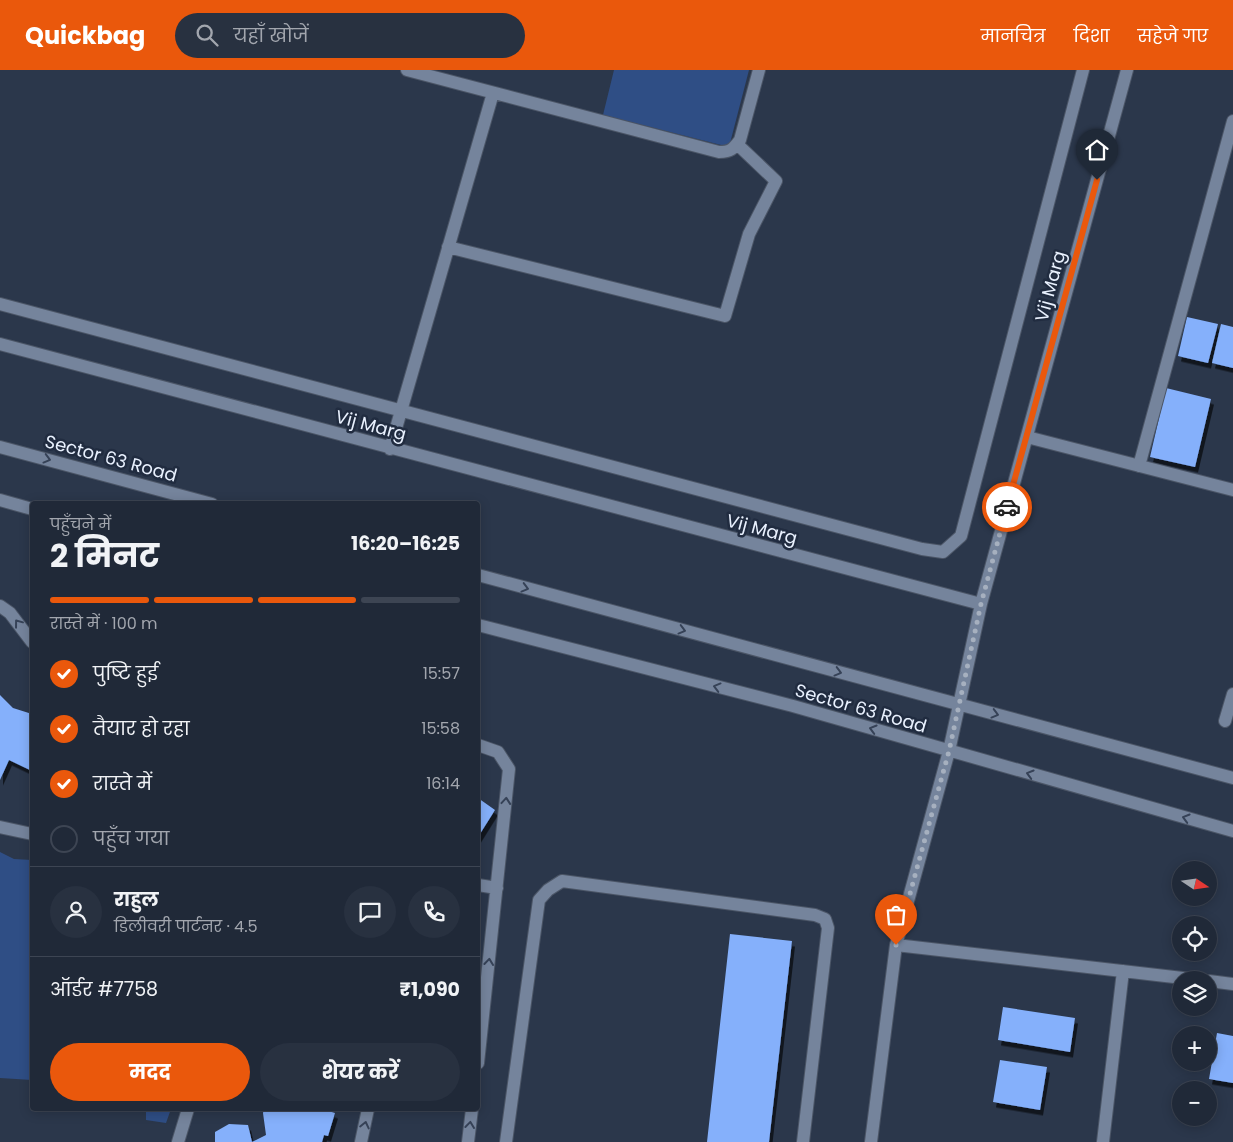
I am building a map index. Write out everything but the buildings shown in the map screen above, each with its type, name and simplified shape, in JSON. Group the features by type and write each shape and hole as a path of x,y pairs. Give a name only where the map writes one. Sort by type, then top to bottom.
{"street":[{"path":"407,70 719,152 733,150 740,140 759,70"},
{"path":"0,304 913,547 943,552 961,536 1083,70"},
{"name":"Vij Marg","path":"0,344 390,449 981,604 1127,70"},
{"path":"390,449 493,93"},
{"path":"1139,466 1233,121"},
{"path":"448,247 725,316 749,234 776,181 737,144"},
{"path":"1026,437 1233,490"},
{"name":"Sector 63 Road","path":"0,447 201,501"},
{"path":"0,500 30,508"},
{"name":"Sector 63 Road","path":"480,576 1233,778"},
{"path":"871,1142 896,945 949,751 981,604"},
{"path":"0,606 10,613 30,639"},
{"name":"Sector 63 Road","path":"480,626 793,706 1233,831"},
{"path":"1225,721 1233,694"},
{"path":"480,746 498,752 509,770 497,888 480,1020"},
{"path":"0,827 30,834"},
{"path":"506,1142 539,900 548,890 562,881 815,915 825,919 828,928 803,1142"},
{"path":"480,885 497,888"},
{"path":"896,945 1172,977"},
{"path":"1103,1142 1123,971"},
{"path":"1217,982 1233,984"},
{"path":"178,1142 187,1111"},
{"path":"361,1142 368,1111"},
{"path":"468,1142 472,1111"}],"shaded area":[{"path":"614,70 749,70 729,147 603,115"},
{"path":"0,852 14,859 30,860 30,1080 0,1078"},
{"path":"146,1111 170,1111 166,1123 146,1120"}],"way so far":[{"path":"896,945 949,751 981,604 1007,507"}],"route":[{"path":"1007,507 1097,180"}]}
